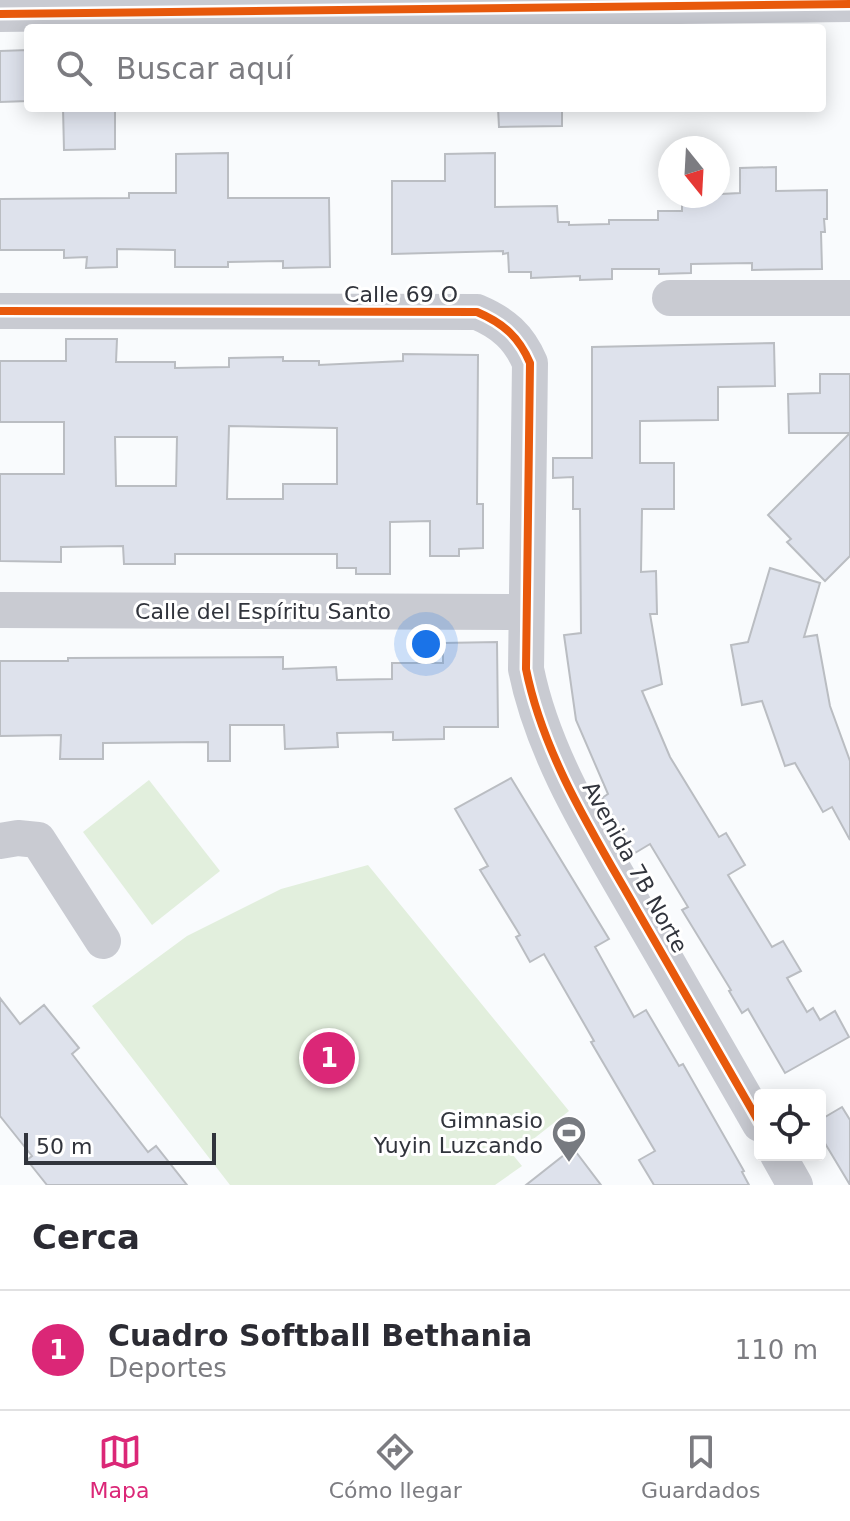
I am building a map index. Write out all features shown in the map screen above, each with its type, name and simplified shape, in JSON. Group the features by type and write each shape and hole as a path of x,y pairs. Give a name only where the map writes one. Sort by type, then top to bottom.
{"street":[{"path":"0,14 850,4"},
{"path":"670,298 850,298"},
{"name":"Calle 69 O","path":"0,311 477,312 496,320 523,347 530,363 526,612"},
{"name":"Calle del Espíritu Santo","path":"0,610 526,612"},
{"name":"Avenida 7B Norte","path":"526,612 526,669 534,708 562,773 613,869 754,1114"},
{"path":"0,841 18,838 38,840 103,941"},
{"path":"781,1161 795,1185"}],"green space":[{"path":"149,780 220,871 152,925 83,832"},
{"path":"368,865 569,1111 513,1155 522,1166 495,1185 230,1185 92,1006 187,936 281,889"}],"building":[{"path":"24,50 24,101 0,102 0,51"},
{"path":"63,112 115,112 115,149 64,150"},
{"path":"498,112 562,112 562,126 499,127"},
{"path":"228,153 228,198 329,198 330,267 283,268 283,261 228,262 228,267 175,267 175,250 117,249 117,267 86,268 87,257 64,258 64,250 0,250 0,199 129,198 129,193 176,193 176,154"},
{"path":"495,153 495,207 557,206 558,222 569,222 569,225 609,224 609,220 658,220 658,211 682,211 682,208 730,208 730,194 740,193 740,168 776,167 776,191 827,190 827,219 824,219 825,232 821,232 822,269 752,270 752,263 691,264 691,273 659,274 659,269 612,269 612,279 580,280 580,276 531,278 531,272 509,272 508,253 503,254 503,251 392,254 392,181 445,181 445,154"},
{"path":"66,339 117,339 116,362 175,362 175,368 229,367 229,358 283,357 283,361 319,361 319,365 403,361 403,354 478,355 477,504 483,504 483,548 459,549 459,556 430,556 430,521 390,522 390,574 356,574 356,568 337,568 337,554 175,554 175,564 124,564 123,546 61,547 61,562 0,561 0,474 64,474 64,422 0,422 0,361 66,361","holes":["229,426 337,428 337,484 283,484 283,499 227,499","115,437 177,437 176,486 116,486"]},
{"path":"774,343 775,386 718,387 718,420 640,421 640,463 674,463 674,509 642,509 641,572 656,571 657,614 650,614 662,684 642,691 670,757 719,837 726,833 745,865 728,875 772,947 783,941 801,971 787,978 807,1012 813,1008 820,1020 835,1011 849,1037 785,1073 748,1009 742,1013 729,991 682,910 688,907 650,844 635,853 602,798 608,794 576,720 564,635 581,633 580,509 573,509 573,477 553,478 553,458 592,458 592,347"},
{"path":"820,374 850,374 850,433 789,433 788,394 820,393"},
{"path":"850,433 850,556 825,581 787,542 791,539 768,515"},
{"path":"770,568 820,583 804,637 817,635 830,706 850,761 850,840 832,807 823,812 795,763 785,766 762,701 742,705 731,645 748,642"},
{"path":"497,642 498,727 444,727 444,739 393,740 393,732 337,733 338,747 285,749 284,725 230,725 230,761 208,761 208,742 103,743 103,759 60,759 61,735 0,736 0,661 283,657 283,669 336,667 337,680 392,679 392,663 443,663 443,643"},
{"path":"511,778 609,939 595,947 634,1017 646,1010 679,1066 683,1064 749,1185 654,1185 639,1160 655,1151 544,954 530,962 516,937 520,935 480,870 488,866 455,809"},
{"path":"0,998 20,1024 44,1005 79,1048 72,1054 148,1152 156,1146 187,1185 47,1185 27,1160 32,1156 0,1116"},
{"path":"842,1107 850,1120 850,1185 826,1145 826,1116"},
{"name":"Gimnasio Yuyin Luzcando","path":"573,1148 601,1185 526,1185"}],"cycle path":[{"path":"0,14 850,4"},
{"path":"0,311 477,312 495,321 515,338 530,363 526,669 534,701 544,732 586,821 754,1114"}],"place":[{"name":"Cuadro Softball Bethania","path":"329,1058"},
{"name":"Gimnasio Yuyin Luzcando","path":"569,1164"}]}
